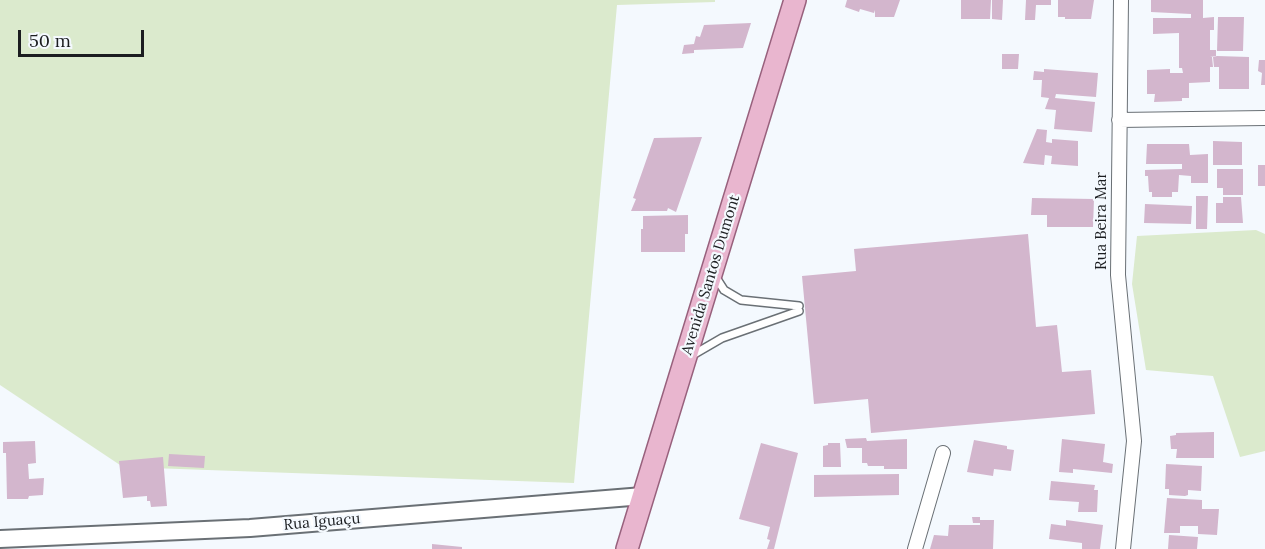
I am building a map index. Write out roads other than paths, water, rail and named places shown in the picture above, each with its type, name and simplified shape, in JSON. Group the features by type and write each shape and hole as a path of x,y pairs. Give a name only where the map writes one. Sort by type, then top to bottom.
{"main road":[{"name":"Avenida Santos Dumont","path":"627,549 795,0"}],"street":[{"name":"Rua Beira Mar","path":"1121,0 1118,275 1134,441 1123,549"},
{"path":"1119,120 1265,118"},
{"path":"915,549 944,453"},
{"name":"Rua Iguaçu","path":"0,539 250,528 643,496"}],"lane":[{"path":"685,360 722,338 799,309 741,300 724,291 712,271"}]}
